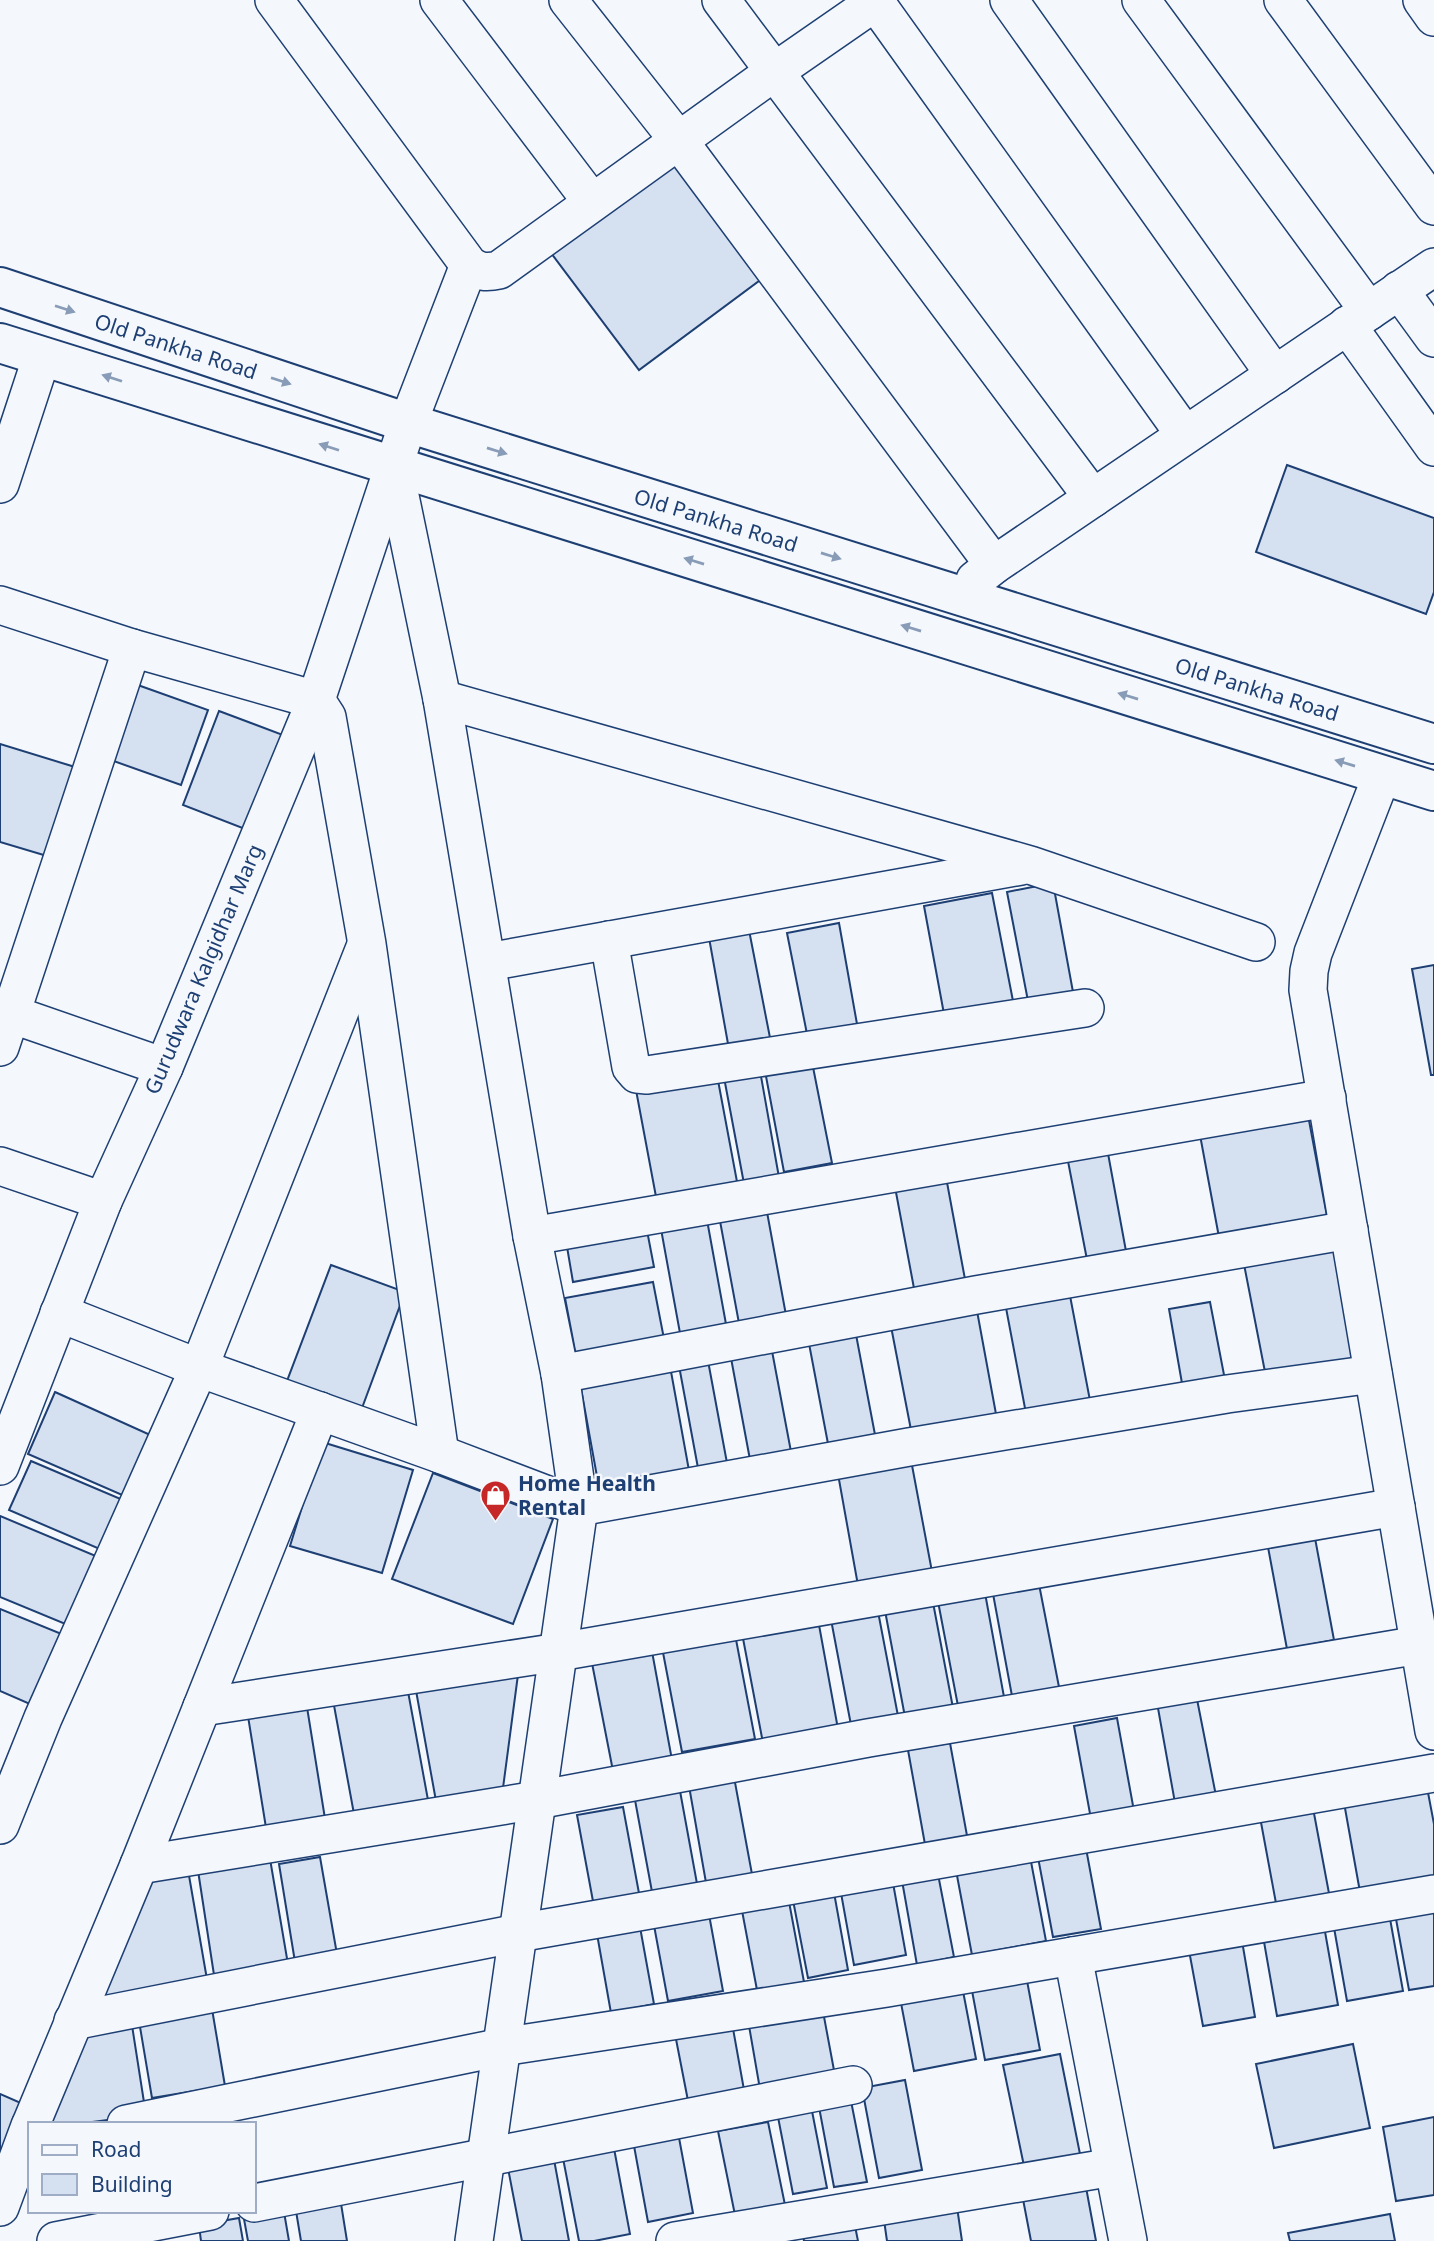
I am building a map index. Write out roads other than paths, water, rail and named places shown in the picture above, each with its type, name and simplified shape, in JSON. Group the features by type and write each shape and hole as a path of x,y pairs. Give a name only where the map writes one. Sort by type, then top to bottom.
{"street":[{"path":"274,0 468,265 478,272 499,270 876,1 1185,435"},
{"path":"439,0 592,202"},
{"path":"568,0 679,141 994,565"},
{"path":"721,0 1093,498"},
{"path":"1009,0 1275,375"},
{"path":"1141,0 1358,318 1434,447"},
{"path":"1283,0 1434,206"},
{"path":"1422,0 1434,17"},
{"name":"Gurudwara Kalgidhar Marg","path":"0,1466 103,1201 164,1067 316,700 408,423 468,265"},
{"path":"957,595 994,565 1434,267"},
{"name":"Old Pankha Road","path":"0,287 408,423 1434,744"},
{"path":"1399,290 1434,338"},
{"path":"0,343 1434,791"},
{"path":"0,484 43,356"},
{"path":"394,467 442,699 532,1237 560,1374 579,1507 474,2241"},
{"path":"0,605 132,648 316,700 329,722 367,944 440,1454"},
{"path":"132,648 5,1031 164,1067"},
{"path":"442,699 1030,865 1256,942"},
{"path":"1382,775 1312,953 1308,990 1434,1731"},
{"path":"488,962 1030,865"},
{"path":"609,940 628,1058 631,1068 637,1074 647,1075 1085,1008"},
{"path":"0,1825 43,1718 199,1368 367,944"},
{"path":"532,1237 1327,1098"},
{"path":"0,1166 103,1201"},
{"path":"560,1374 976,1295 1349,1230"},
{"path":"59,1313 199,1368 579,1507 909,1447 1227,1394 1373,1374"},
{"path":"32,2122 139,1865 320,1411"},
{"path":"202,1707 559,1652 1396,1507"},
{"path":"139,1865 537,1800 882,1736 1419,1644"},
{"path":"73,2021 518,1933 1434,1773"},
{"path":"136,2122 502,2048 887,1987 1434,1894"},
{"path":"1073,1956 1128,2241"},
{"path":"256,2203 853,2085"},
{"path":"0,2207 28,2133"},
{"path":"675,2241 1113,2167"},
{"path":"56,2241 200,2213"}],"place":[{"name":"Home Health Rental","path":"495,1522"}]}
